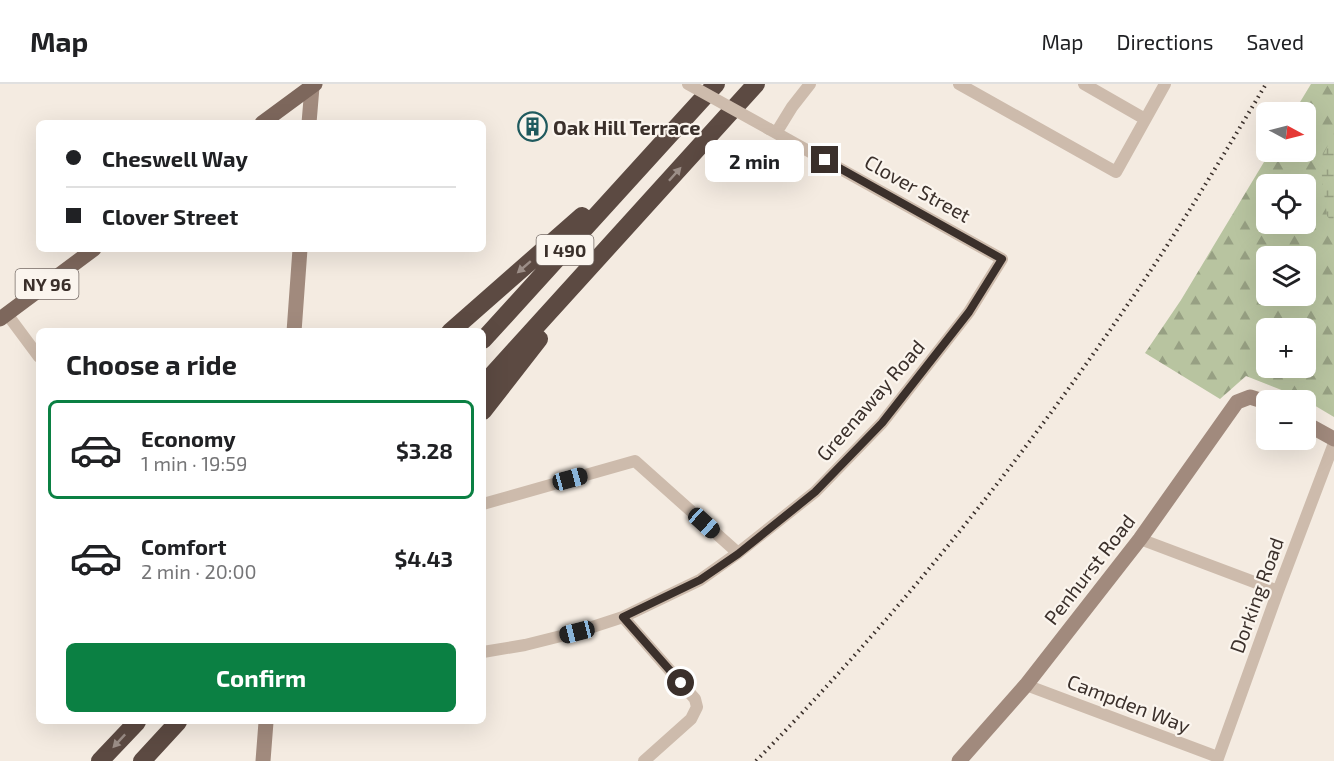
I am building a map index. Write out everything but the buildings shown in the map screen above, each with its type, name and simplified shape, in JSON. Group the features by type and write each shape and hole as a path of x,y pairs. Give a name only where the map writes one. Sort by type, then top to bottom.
{"highway":[{"name":"I 490","path":"486,337 716,84"},
{"name":"I 490","path":"486,382 756,84"},
{"path":"455,328 647,159"},
{"path":"486,407 635,217"},
{"path":"100,761 135,724"},
{"path":"142,761 176,724"}],"main road":[{"path":"266,120 314,85"},
{"name":"NY 96","path":"4,317 90,252"}],"street":[{"name":"Clover Street","path":"688,84 1002,259"},
{"path":"773,131 810,84"},
{"path":"959,84 1116,172 1165,84"},
{"path":"1084,84 1145,119"},
{"path":"309,120 314,85"},
{"path":"294,328 300,252"},
{"name":"Greenaway Road","path":"486,651 556,638 623,617 700,580 738,554 815,492 882,423 969,312 1002,259"},
{"path":"4,317 36,354"},
{"name":"Penhurst Road","path":"958,761 1026,685 1140,539 1237,402 1244,398 1256,398"},
{"path":"1316,430 1334,441"},
{"name":"Dorking Road","path":"1217,759 1334,441"},
{"path":"486,503 635,461 738,554"},
{"path":"1140,539 1278,591"},
{"path":"623,617 695,699 697,707 691,719 644,761"},
{"name":"Campden Way","path":"1026,685 1217,759"},
{"path":"263,761 266,724"}],"green space":[{"path":"1311,84 1334,84 1334,417 1316,406 1316,390 1282,390 1246,376 1220,399 1145,353 1181,300 1256,175 1256,234 1316,234 1316,174 1257,174 1264,162 1316,162 1316,102 1300,102"},
{"path":"1334,133 1334,224 1327,216 1320,161"}],"railway":[{"path":"756,761 807,708 904,599 1041,427 1163,252 1266,84"}],"place":[{"name":"Oak Hill Terrace","path":"532,127"}],"route":[{"path":"681,683 623,617 700,580 738,554 815,492 882,423 969,312 1002,259 825,160"}]}
